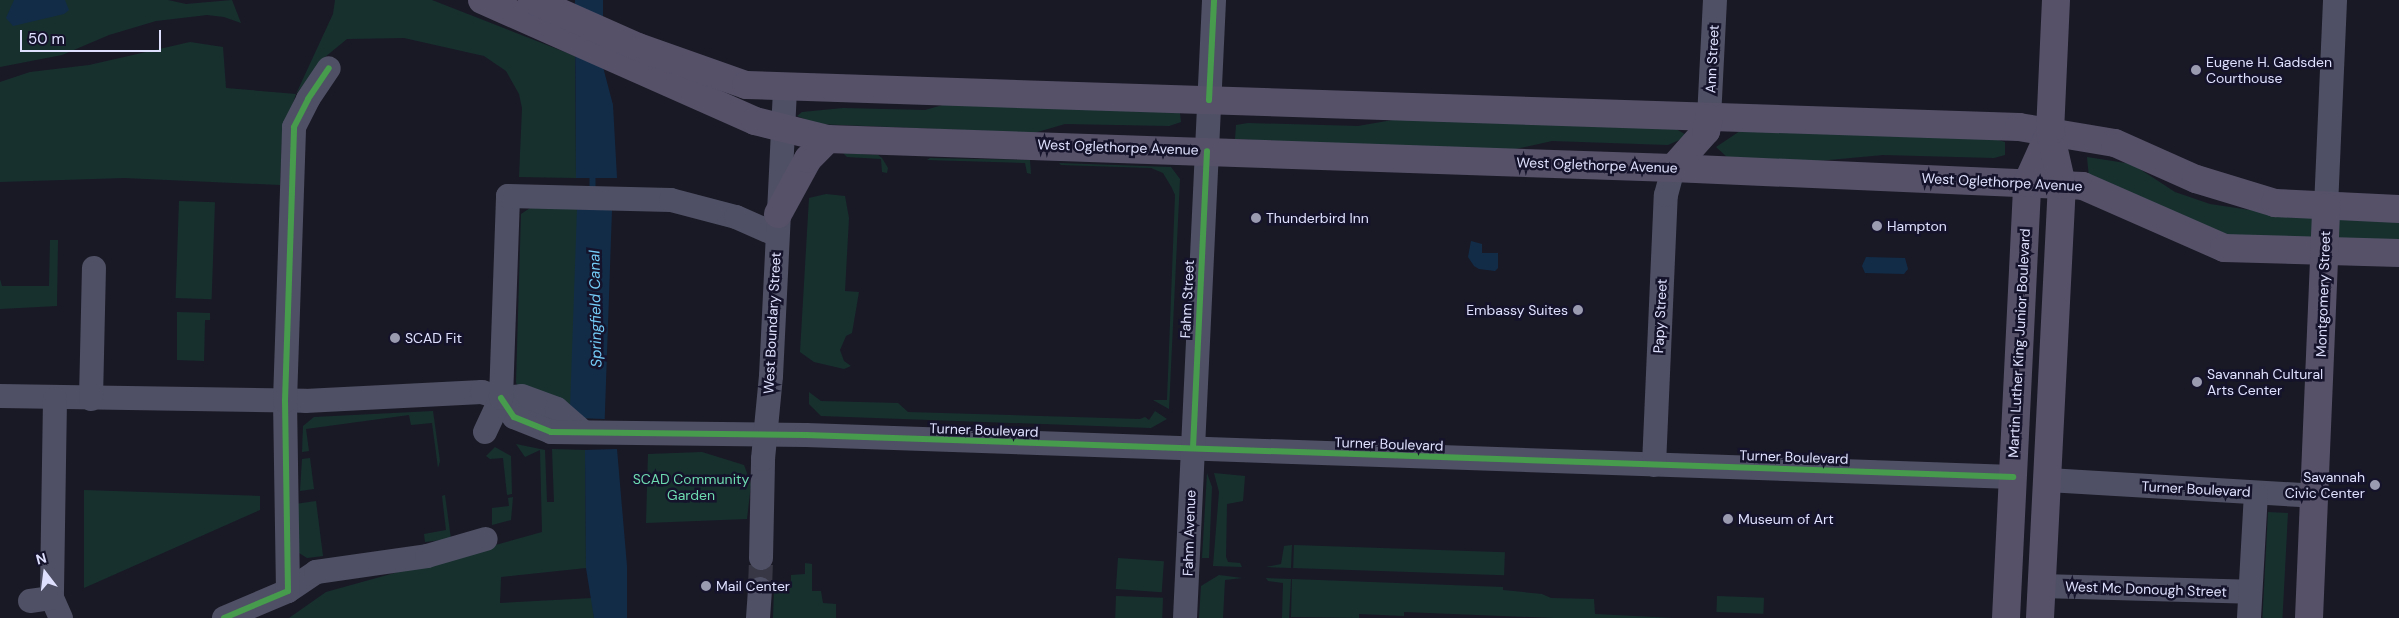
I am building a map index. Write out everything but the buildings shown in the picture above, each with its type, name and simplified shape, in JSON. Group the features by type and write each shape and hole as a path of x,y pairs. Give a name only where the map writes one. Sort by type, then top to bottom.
{"main road":[{"path":"532,0 638,58"},
{"name":"Martin Luther King Junior Boulevard","path":"2040,618 2062,185 2050,132 2056,0"},
{"path":"488,3 638,58 746,85 786,89 1209,100 2019,127 2115,143 2229,192 2275,203 2399,209"},
{"name":"West Oglethorpe Avenue","path":"638,58 754,121 828,139 1673,168 2086,186 2106,194 2149,217 2224,248 2399,253"},
{"path":"1673,168 1701,137 1709,118"},
{"name":"Martin Luther King Junior Boulevard","path":"2006,618 2027,183 2050,132"},
{"path":"778,224 808,159 828,139"},
{"name":"Montgomery Street","path":"2309,618 2326,206"}],"street":[{"name":"Fahm Street","path":"1193,448 1214,0"},
{"name":"Ann Street","path":"1709,118 1715,0"},
{"name":"Montgomery Street","path":"2326,206 2335,0"},
{"path":"288,592 285,402 294,127 308,99 329,68"},
{"name":"West Boundary Street","path":"761,558 764,434 771,376 786,89"},
{"name":"Papy Street","path":"1654,465 1666,204 1673,168"},
{"path":"485,432 502,398 508,196 617,197 672,200 778,224"},
{"path":"91,399 94,268"},
{"path":"0,396 55,399 285,402 482,392 502,398"},
{"name":"Turner Boulevard","path":"502,398 522,396 557,409 584,432 764,434 2013,477"},
{"path":"48,606 43,495 55,399"},
{"name":"Fahm Avenue","path":"1184,618 1193,448"},
{"name":"Turner Boulevard","path":"2048,480 2314,496"},
{"path":"2249,618 2256,493"},
{"path":"224,618 288,592 316,572 427,556 486,539"},
{"name":"West Mc Donough Street","path":"2041,586 2250,592"},
{"path":"758,618 760,589"}],"green space":[{"path":"0,0 168,0 186,4 232,0 241,23 224,17 207,15 156,21 109,35 62,55 0,67"},
{"path":"335,0 432,0 575,56 576,178 519,177 522,108 519,94 506,71 484,56 404,38 347,39 325,57 296,94 333,14"},
{"path":"190,42 223,47 226,88 296,94 282,136 280,185 124,178 0,182 0,82 30,72 89,65"},
{"path":"960,100 1166,107 1180,113 1181,122 1169,126 1065,124 1034,133 817,124 797,116 802,112 843,108 925,110"},
{"path":"1404,118 1671,126 1688,136 1668,145 1552,141 1502,152 1235,139 1236,125 1248,123 1358,126"},
{"path":"1743,129 1995,139 2005,142 2005,155 1994,158 1883,155 1786,164 1729,159 1716,147"},
{"path":"843,153 878,155 888,168 887,173 882,172 881,159 847,157"},
{"path":"2087,157 2132,164 2175,192 2210,204 2250,210 2399,217 2399,249 2251,244 2089,178"},
{"path":"930,158 1030,160 1031,174 1027,173 1025,163 927,160"},
{"path":"1059,163 1171,167 1180,179 1169,409 1153,400 1167,400 1175,195 1172,188 1163,173 1151,168 1061,165"},
{"path":"826,194 845,196 849,218 845,291 859,292 852,333 846,336 840,350 844,361 851,366 844,369 814,362 800,352 809,198"},
{"path":"179,201 215,202 212,299 176,298"},
{"path":"530,208 577,209 585,418 517,386 521,214"},
{"path":"50,240 58,240 57,306 0,309 0,279 2,286 49,286"},
{"path":"177,312 210,313 210,320 205,320 204,361 177,360"},
{"path":"809,392 821,401 898,403 908,412 1140,419 1145,417 1149,420 1155,411 1167,419 1151,428 821,416 809,404"},
{"path":"433,411 440,461 438,468 432,423 411,425 409,415 306,429 309,451 302,452 303,426 314,417"},
{"path":"516,444 545,450 547,502 554,502 552,449 585,450 586,568 501,577 500,603 592,598 594,618 289,618 326,592 542,532 540,450 525,457"},
{"path":"495,447 511,456 512,494 507,495 503,458 490,459 486,456"},
{"name":"SCAD Community Garden","path":"702,452 744,465 751,484 747,519 646,523 648,454"},
{"path":"310,458 314,489 300,491 302,459"},
{"path":"1207,473 1212,487 1209,558 1202,558"},
{"path":"1214,473 1245,476 1243,501 1227,504 1226,557 1228,562 1240,563 1242,567 1213,566 1219,492"},
{"path":"84,490 260,496 260,510 84,588"},
{"path":"445,495 451,539 425,542 424,534 446,530 442,496"},
{"path":"513,497 511,520 492,525 492,508 509,506 508,498"},
{"path":"316,501 323,556 307,558 299,553 295,504"},
{"path":"2268,512 2288,513 2282,618 2262,618"},
{"path":"1292,545 1291,568 1266,567 1281,564 1284,546"},
{"path":"1294,545 1505,552 1504,575 1293,568"},
{"path":"1118,558 1164,561 1162,592 1116,589"},
{"path":"805,563 812,564 812,591 821,591 823,603 836,604 836,618 773,618 774,589 791,588 791,575 805,574"},
{"path":"1219,575 1242,578 1225,580 1223,618 1199,618 1201,586"},
{"path":"1266,578 1291,579 1289,618 1282,618 1283,583 1268,581"},
{"path":"1292,579 1503,587 1503,590 1542,594 1551,598 1594,599 1595,614 1674,618 1554,618 1404,612 1404,616 1359,614 1359,618 1291,617"},
{"path":"1116,596 1163,598 1162,618 1115,618"},
{"path":"1717,596 1764,598 1763,614 1716,612"}],"water":[{"path":"14,0 65,0 69,10 64,14 13,26 6,18"},
{"path":"575,0 603,0 603,67 613,105 617,178 576,178"},
{"path":"577,209 612,210 605,419 570,418"},
{"path":"1471,241 1482,244 1482,253 1498,253 1498,268 1495,271 1479,269 1474,266 1468,257"},
{"path":"1866,257 1905,258 1908,269 1904,274 1865,273 1862,266"},
{"path":"617,449 627,566 627,618 594,618 586,568 585,450"}],"waterway":[{"name":"Springfield Canal","path":"593,171 593,194"}],"tunnel":[{"path":"760,589 761,558"}],"cycle path":[{"path":"1209,100 1214,0"},
{"path":"224,618 288,591 285,401 294,127 308,99 329,68"},
{"path":"1193,448 1207,151"},
{"path":"501,398 514,417 551,432 806,435 2013,477"}],"place":[{"name":"Eugene H. Gadsden Courthouse","path":"2196,70"},
{"name":"Thunderbird Inn","path":"1256,218"},
{"name":"Hampton","path":"1877,226"},
{"name":"Embassy Suites","path":"1578,310"},
{"name":"SCAD Fit","path":"395,338"},
{"name":"Savannah Cultural Arts Center","path":"2197,382"},
{"name":"Savannah Civic Center","path":"2375,485"},
{"name":"Museum of Art","path":"1728,519"},
{"name":"Mail Center","path":"706,586"}]}
